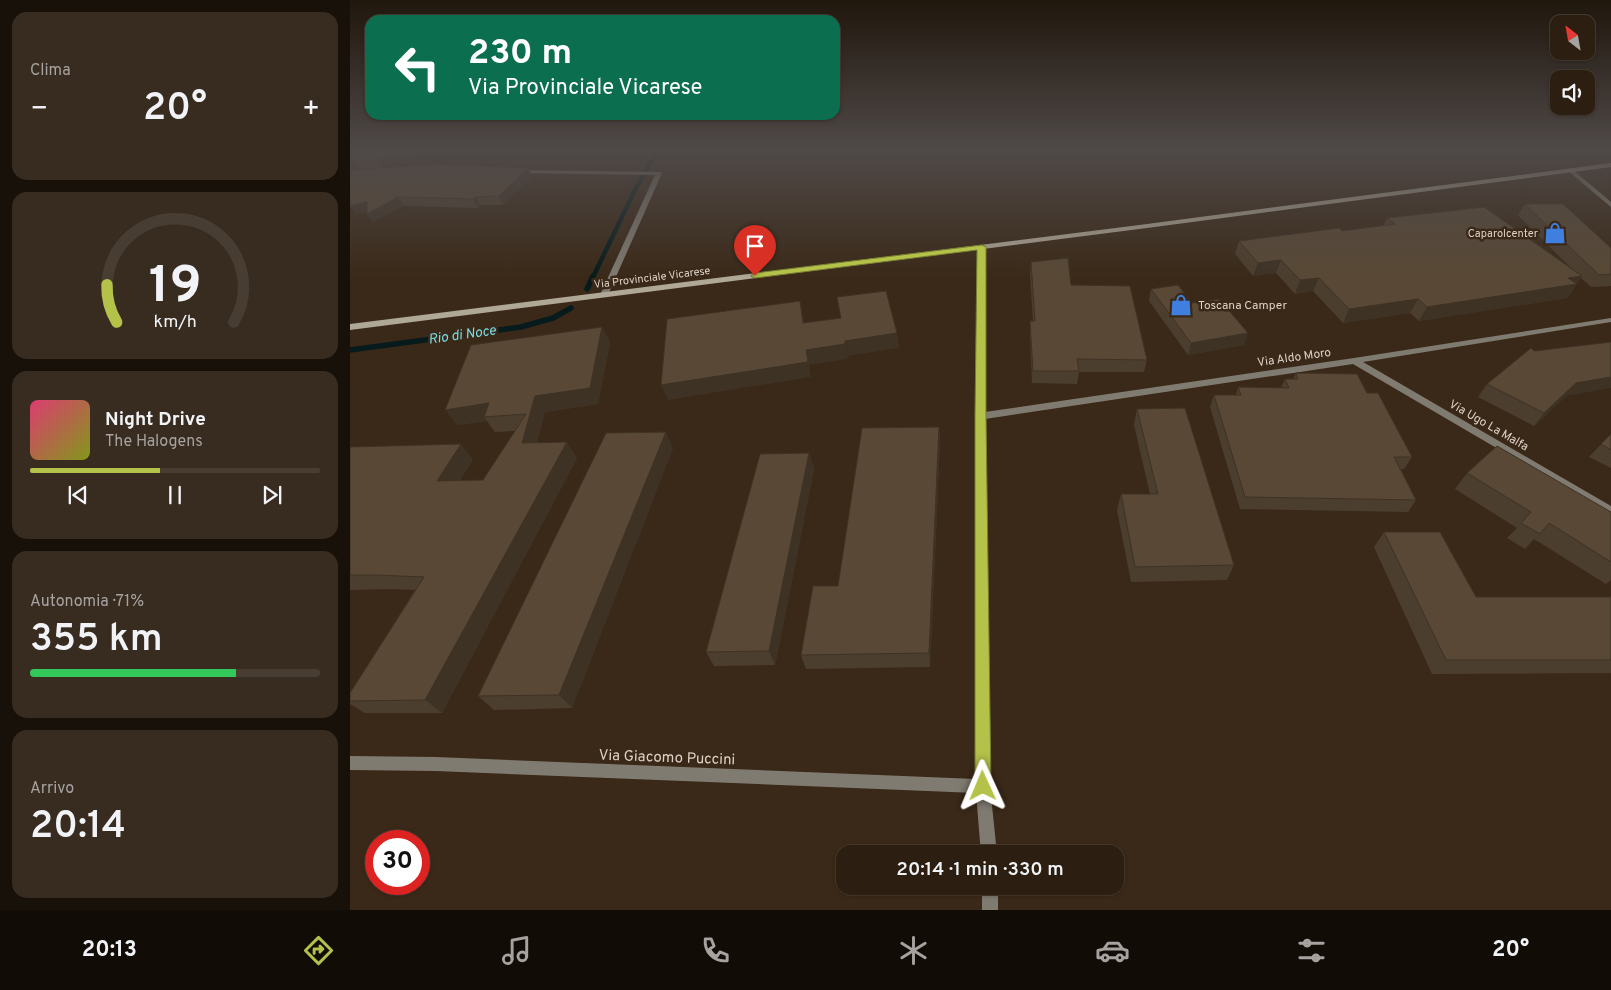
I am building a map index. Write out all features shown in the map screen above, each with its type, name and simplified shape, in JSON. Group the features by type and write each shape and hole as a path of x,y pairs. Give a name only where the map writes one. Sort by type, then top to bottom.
{"main road":[{"name":"Via Provinciale Vicarese","path":"350,327 1398,192"}],"street":[{"path":"604,295 650,192"},
{"path":"1596,192 1611,205"},
{"path":"982,247 980,416 983,786 988,845"},
{"name":"Via Aldo Moro","path":"980,416 1354,361 1611,320"},
{"name":"Via Ugo La Malfa","path":"1354,361 1611,511"},
{"name":"Via Giacomo Puccini","path":"350,763 436,764 983,786"},
{"path":"990,895 990,910"}],"building":[{"path":"350,192 503,192 499,196 475,197 473,199 398,197 367,214 367,202 350,206"},
{"path":"1525,204 1563,204 1611,248 1611,274 1599,275"},
{"path":"1484,207 1582,276 1568,278 1577,284 1427,307 1418,299 1349,309 1319,278 1300,280 1281,260 1258,263 1239,241 1339,228 1342,231 1395,224 1387,218"},
{"path":"1068,258 1071,285 1130,286 1147,360 1077,359 1079,371 1033,371 1030,321 1035,321 1031,262"},
{"path":"1178,285 1192,303 1219,299 1248,333 1191,343 1151,289"},
{"path":"886,291 897,333 845,341 845,344 806,350 808,362 661,385 667,319 800,301 803,323 841,318 837,297"},
{"path":"602,327 590,388 535,396 522,443 567,442 425,700 350,701 350,693 424,577 350,575 350,447 461,444 437,481 483,480 526,414 484,417 489,403 445,410 471,345"},
{"path":"1611,342 1611,377 1576,383 1544,413 1487,384 1531,348 1534,351"},
{"path":"1296,373 1357,374 1367,393 1378,393 1412,457 1394,457 1416,500 1245,497 1214,395 1241,395 1238,387 1289,388 1285,379 1298,379"},
{"path":"1185,408 1234,565 1135,567 1121,494 1158,494 1137,409"},
{"path":"939,427 929,653 801,655 813,586 838,586 862,428"},
{"path":"666,432 559,695 478,696 606,433"},
{"path":"1611,434 1611,450 1601,444"},
{"path":"1497,446 1611,512 1611,562 1549,523 1540,534 1521,523 1531,512 1467,473"},
{"path":"809,453 769,651 706,652 760,454"},
{"path":"1384,532 1440,532 1476,597 1611,597 1611,660 1446,660"}],"waterway":[{"name":"Rio di Noce","path":"593,277 634,192"},
{"name":"Rio di Noce","path":"587,289 593,276"},
{"name":"Rio di Noce","path":"350,350 521,327 553,318 571,308"}],"place":[{"name":"Caparolcenter","path":"1555,233"},
{"name":"Toscana Camper","path":"1181,305"}],"route":[{"path":"755,276 982,247 980,416 983,786"}]}
